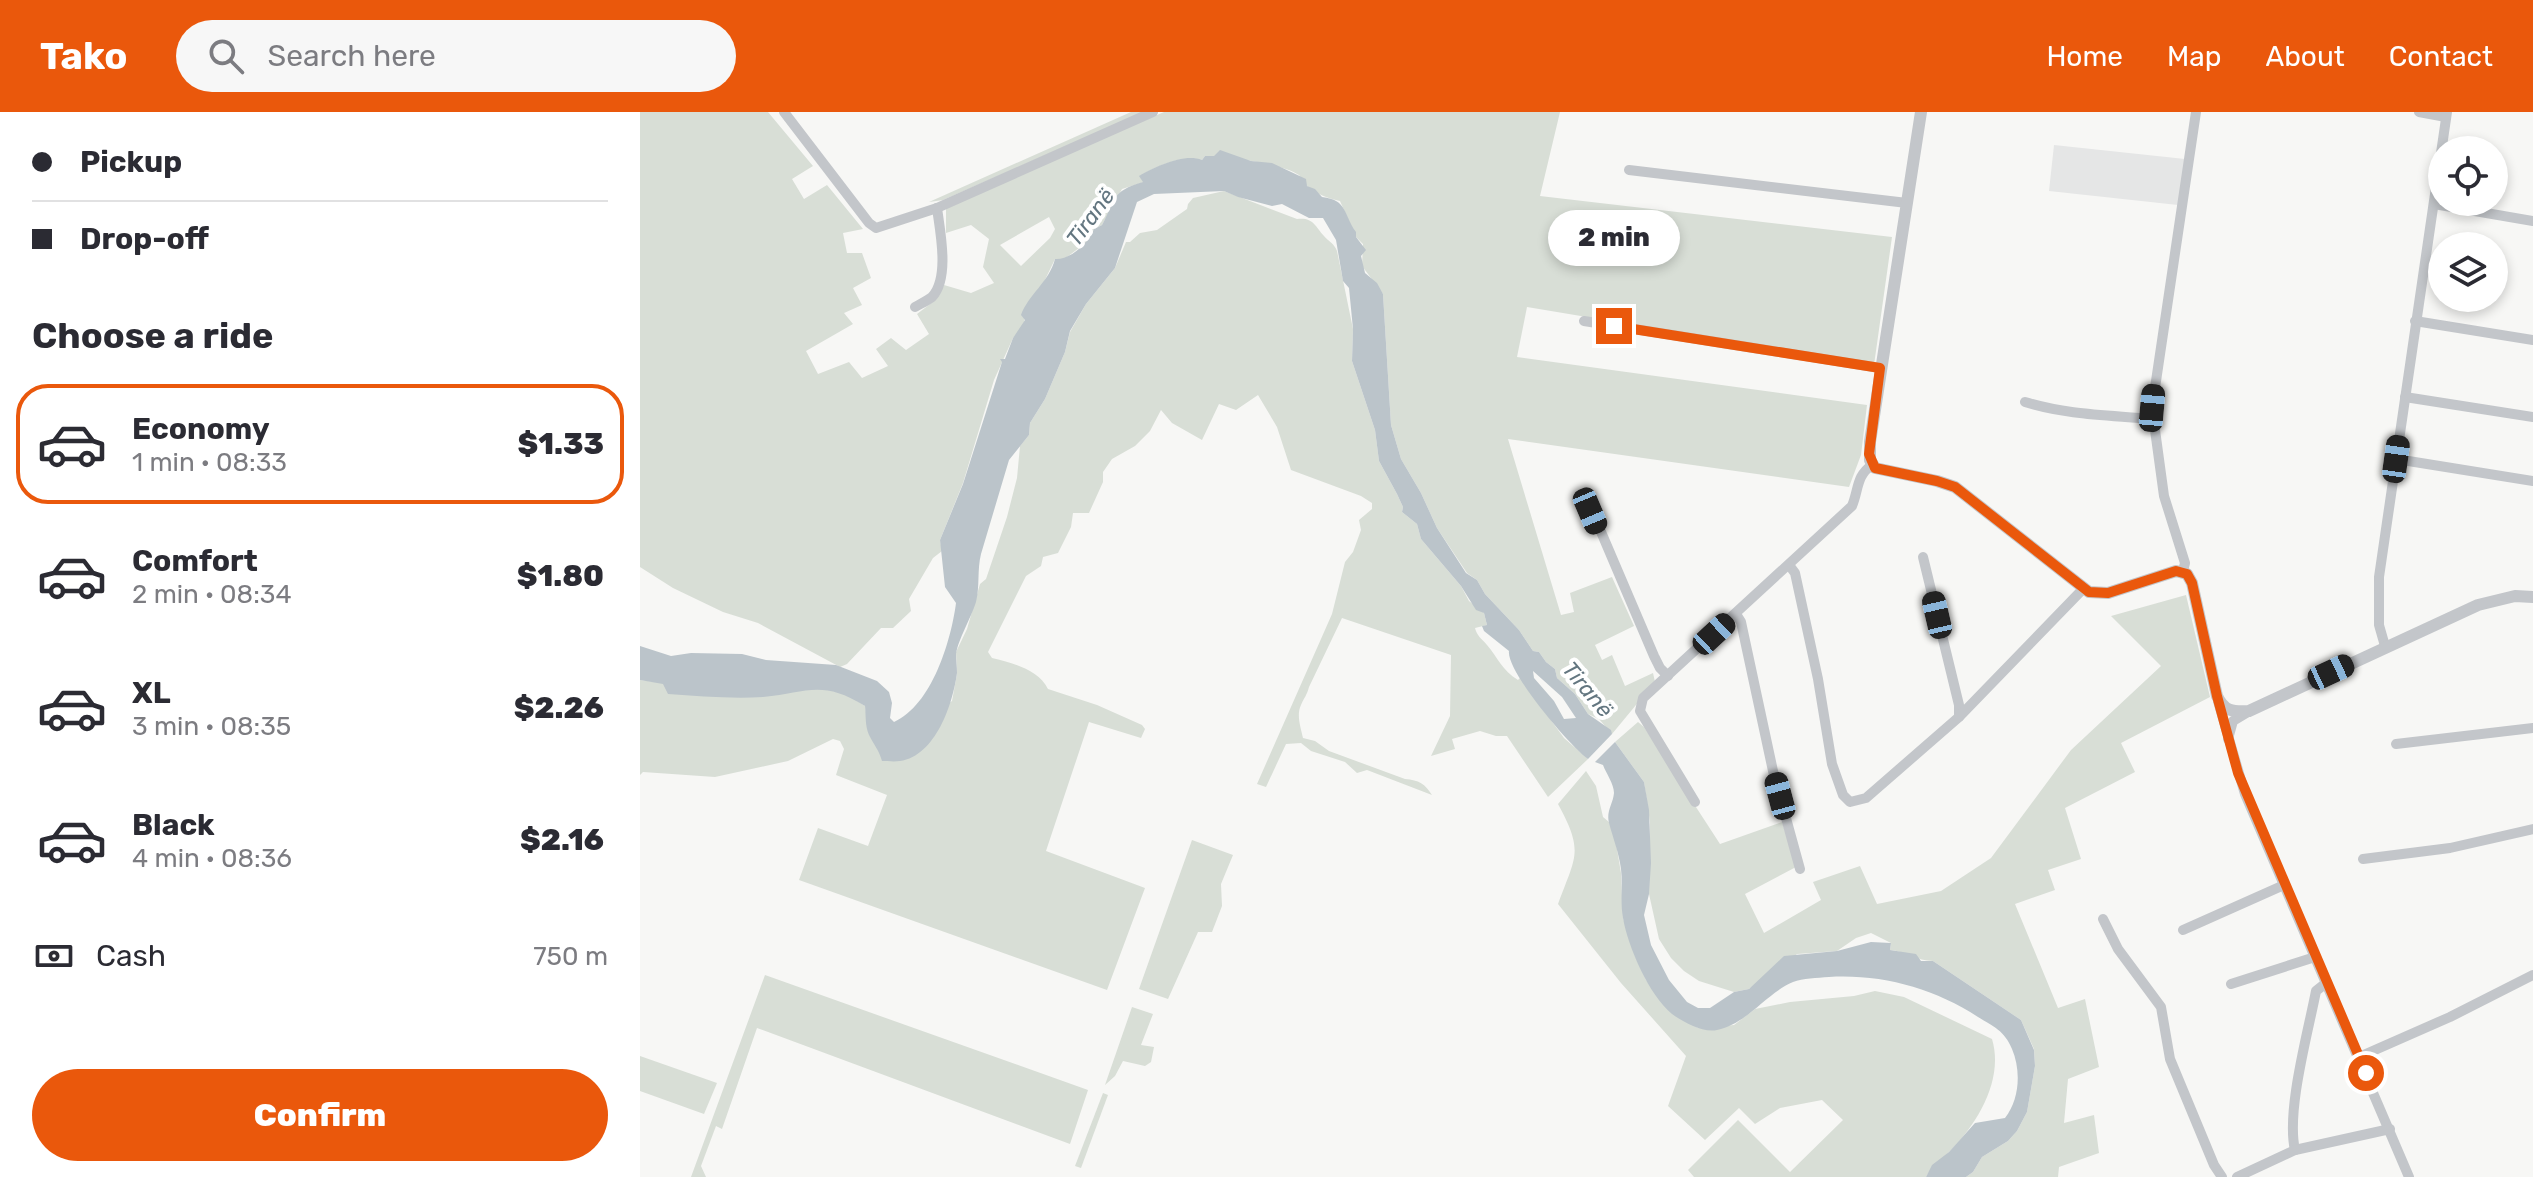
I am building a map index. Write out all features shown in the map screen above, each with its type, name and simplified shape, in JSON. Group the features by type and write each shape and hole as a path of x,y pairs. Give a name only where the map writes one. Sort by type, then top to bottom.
{"street":[{"path":"784,112 872,226 882,227 937,208 1153,112"},
{"path":"1695,802 1640,711 1643,698 1852,506 1858,479 1872,465 1870,442 1880,368 1921,112"},
{"path":"2183,571 2185,563 2176,541 2160,474 2152,419 2154,384 2196,112"},
{"path":"2419,112 2446,114 2443,136"},
{"path":"1629,170 1907,203"},
{"path":"915,307 933,296 940,279 942,254 937,208"},
{"path":"2385,646 2379,625 2379,577 2432,216"},
{"path":"2504,216 2533,221"},
{"path":"1584,321 1880,368"},
{"path":"2415,321 2533,340"},
{"path":"2405,397 2533,417"},
{"path":"2025,402 2084,415 2152,419"},
{"path":"2396,459 2533,481"},
{"path":"1872,465 1880,470 1955,487 2083,589 2096,594 2183,571"},
{"path":"1587,499 1654,656 1668,676"},
{"path":"1923,557 1959,705 1959,717"},
{"path":"1789,565 1795,573 1818,679 1832,764 1846,800 1858,802 1959,717 2083,589"},
{"path":"2183,571 2192,583 2228,741 2245,794 2409,1177"},
{"path":"2228,741 2233,721 2249,711 2478,605 2533,590"},
{"path":"2515,596 2533,597"},
{"path":"1736,614 1741,622 1773,771 1800,869"},
{"path":"2217,696 2226,710 2249,711"},
{"path":"2396,744 2533,728"},
{"path":"2363,859 2450,848 2533,829"},
{"path":"2183,930 2284,885"},
{"path":"2103,919 2118,949 2161,1007 2170,1059 2214,1165 2222,1177"},
{"path":"2231,984 2315,957"},
{"path":"2359,1057 2450,1017 2533,975"},
{"path":"2295,1150 2293,1112 2316,991 2326,983"},
{"path":"2237,1177 2295,1150 2390,1129"}],"shaded area":[{"path":"640,112 768,112 813,166 792,179 804,199 827,185 863,229 843,233 847,253 862,253 871,278 853,288 862,305 844,313 853,324 806,351 818,374 849,362 862,378 888,366 876,349 891,338 906,350 929,334 917,314 934,301 944,285 971,293 994,283 983,267 989,239 971,225 946,233 946,206 1164,112 1560,112 1540,196 1892,237 1874,365 1527,307 1517,357 1867,405 1861,455 1849,487 1508,439 1561,615 1574,612 1570,593 1612,577 1634,626 1595,645 1602,660 1612,655 1625,686 1653,673 1655,682 1612,734 1599,719 1588,714 1575,694 1557,678 1555,669 1539,652 1533,651 1477,580 1467,573 1437,528 1401,459 1391,425 1383,294 1362,266 1363,244 1356,237 1340,201 1314,191 1291,171 1254,161 1205,156 1202,160 1179,160 1154,168 1140,176 1144,182 1122,189 1102,225 1094,229 1091,239 1063,260 1055,259 1043,284 1029,302 1023,326 1013,338 994,380 963,483 940,540 942,551 933,558 909,599 911,611 893,628 881,628 847,664 840,667 758,623 723,612 673,588 640,567","holes":["1049,217 1055,229 1050,238 1021,266 1000,245"]},
{"path":"1131,112 1144,112 943,200 929,202"},
{"path":"2054,145 2185,159 2178,205 2049,191"},
{"path":"1220,150 1251,161 1272,163 1306,179 1307,186 1322,197 1336,201 1344,209 1356,237 1366,250 1361,256 1365,273 1377,283 1383,294 1391,425 1401,459 1437,528 1466,573 1477,580 1533,651 1539,652 1555,669 1557,678 1575,694 1588,714 1611,730 1612,734 1588,759 1540,707 1517,674 1509,651 1484,631 1482,626 1487,625 1484,613 1476,610 1461,586 1421,539 1417,524 1402,512 1403,507 1379,461 1375,430 1352,361 1349,288 1343,281 1336,240 1323,218 1309,218 1282,204 1272,206 1224,191 1154,194 1137,202 1115,268 1086,304 1070,331 1065,352 1045,399 1030,423 1029,435 1009,460 981,554 976,602 957,648 957,673 947,713 924,749 900,761 882,761 868,732 865,706 825,690 739,698 668,694 663,684 640,680 640,646 671,656 691,653 742,654 766,660 836,665 877,681 889,692 892,703 890,718 894,722 907,714 929,687 950,635 956,603 945,587 940,540 963,484 1002,362 1000,359 1005,359 1013,338 1025,320 1021,315 1024,308 1048,275 1055,259 1067,257 1084,244 1094,229 1102,225 1119,193 1143,182 1139,176 1178,160 1202,160 1205,156 1214,156","holes":["1533,671 1562,697 1576,718 1564,719 1554,701 1534,678"]},
{"path":"1224,191 1310,221 1334,246 1353,329 1352,361 1375,430 1379,461 1403,507 1402,512 1417,524 1421,539 1461,586 1469,601 1484,613 1487,625 1475,628 1478,635 1508,672 1518,680 1520,678 1564,738 1588,759 1548,797 1507,736 1480,731 1452,739 1455,749 1431,756 1450,716 1451,655 1342,618 1300,709 1303,738 1315,741 1329,751 1418,782 1432,795 1367,770 1357,773 1345,762 1311,751 1301,743 1286,744 1266,787 1257,784 1332,614 1345,562 1353,552 1361,530 1359,520 1372,509 1372,503 1361,496 1291,470 1277,427 1258,395 1236,410 1219,404 1202,440 1172,423 1161,410 1150,431 1135,446 1112,459 1103,472 1103,482 1089,513 1073,513 1071,527 1058,553 1043,557 1041,566 1026,576 988,652 992,658 1038,676 1048,689 1097,705 1145,729 1141,738 1089,722 1046,851 1145,888 1107,990 799,880 818,828 868,846 887,795 836,775 844,749 840,741 833,739 788,761 715,777 643,772 640,775 640,680 765,696 799,689 825,689 848,695 865,706 870,736 879,749 952,701 957,674 956,652 1007,517 1017,478 1020,446 1029,435 1030,423 1045,399 1070,332 1086,304 1115,268 1126,242 1140,233 1157,230 1187,209 1193,198"},
{"path":"2186,595 2210,697 2121,743 2135,772 2065,808 2081,859 2048,870 2055,890 2015,904 2058,1008 2085,999 2099,1067 2068,1079 2064,1123 2094,1115 2099,1153 2059,1167 2058,1177 1966,1177 1982,1157 2008,1141 2017,1131 2027,1112 2035,1066 2034,1049 2021,1020 1933,961 1890,950 1891,943 1871,933 1856,938 1837,951 1797,954 1749,989 1734,992 1699,981 1671,958 1659,939 1649,894 1650,822 1644,782 1615,742 1638,722 1720,844 1782,822 1796,867 1745,894 1764,933 1821,900 1813,882 1860,866 1877,904 1941,891 1991,858 2071,750 2161,666 2111,616"},
{"path":"1615,742 1644,782 1649,810 1651,863 1644,915 1651,945 1669,980 1687,1002 1698,1008 1710,1008 1734,992 1749,989 1784,956 1837,951 1871,942 1891,943 1890,950 1916,954 1921,961 1933,961 2021,1020 2034,1050 2035,1066 2027,1112 2008,1141 1982,1157 1966,1177 1926,1177 1932,1165 1949,1152 1975,1123 2005,1118 2014,1102 2018,1075 2012,1049 2002,1033 1943,998 1906,985 1868,978 1801,980 1783,987 1738,1022 1711,1031 1687,1023 1663,1006 1641,970 1623,918 1621,869 1608,819 1614,790 1603,765 1595,762"},
{"path":"1586,771 1596,786 1603,817 1609,822 1615,837 1621,873 1623,918 1635,956 1646,980 1672,1013 1698,1028 1734,1025 1755,1009 1875,991 1904,997 1992,1039 1994,1069 1986,1099 1962,1138 1926,1177 1694,1177 1688,1170 1738,1120 1790,1172 1843,1120 1822,1100 1780,1108 1755,1124 1739,1108 1705,1140 1668,1106 1686,1056 1621,983 1558,904 1573,863 1574,844 1558,804"},
{"path":"1192,840 1233,855 1221,884 1222,906 1212,932 1198,932 1168,999 1139,989"},
{"path":"765,975 1088,1090 1070,1144 757,1028 722,1129 716,1126 701,1166 706,1177 691,1177"},
{"path":"1132,1007 1153,1014 1141,1045 1154,1047 1151,1062 1145,1066 1123,1061 1115,1076 1105,1085"},
{"path":"640,1056 717,1083 704,1114 640,1091"},
{"path":"1103,1093 1108,1095 1081,1168 1075,1166"}],"route":[{"path":"1614,326 1880,368 1869,454 1875,468 1955,487 2089,592 2096,594 2122,590 2176,571 2187,574 2192,583 2228,741 2245,794 2366,1073"}],"water label":[{"name":"Tiranë","path":"1090,217"},
{"name":"Tiranë","path":"1588,689"}]}
